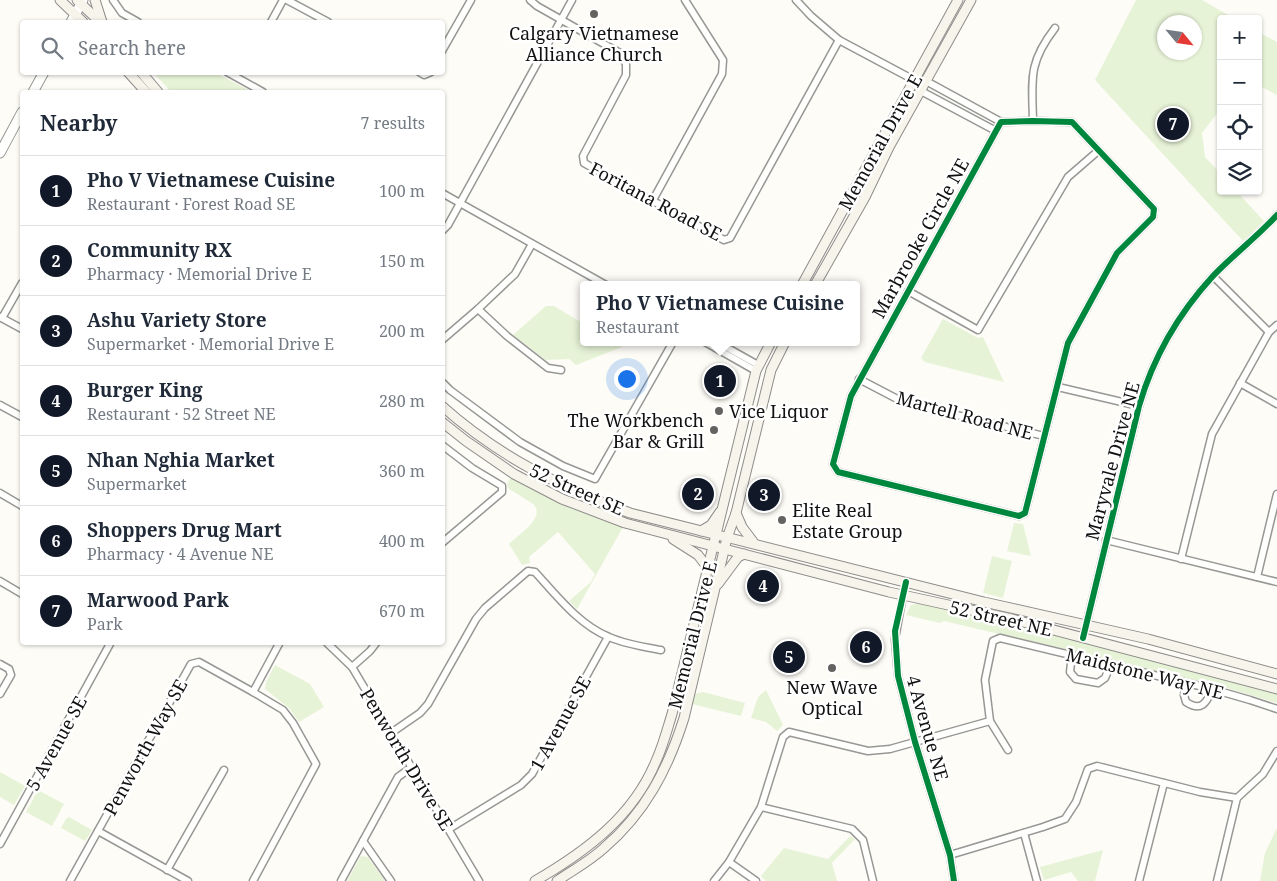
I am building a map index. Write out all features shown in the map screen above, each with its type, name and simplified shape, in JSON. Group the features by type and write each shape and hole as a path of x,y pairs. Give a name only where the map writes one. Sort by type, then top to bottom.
{"main road":[{"path":"60,0 73,19"},
{"path":"94,0 100,20"},
{"name":"Memorial Drive E","path":"804,281 958,0"},
{"name":"Memorial Drive E","path":"818,281 865,197 889,147 971,0"},
{"path":"81,1 99,20"},
{"path":"131,75 144,90"},
{"path":"144,75 156,90"},
{"name":"Memorial Drive E","path":"535,881 576,856 612,826 642,788 656,763 667,731 757,368 769,346"},
{"name":"Memorial Drive E","path":"557,881 603,849 637,815 656,785 676,743 684,718 727,538 736,513 772,370 783,346"},
{"name":"52 Street SE","path":"445,408 500,450 546,478 567,488 630,513 727,538"},
{"name":"52 Street SE","path":"445,424 494,461 542,489 588,510 669,536 725,549"},
{"path":"701,531 713,523 723,508"},
{"path":"736,513 742,527 754,543"},
{"path":"669,536 698,555 708,568"},
{"name":"52 Street NE","path":"727,538 754,543 984,602 1148,639 1277,674"},
{"name":"52 Street NE","path":"725,549 902,595 1012,619 1277,689"},
{"path":"716,587 738,558 744,554"}],"street":[{"path":"113,0 122,13 134,20"},
{"path":"272,20 285,0 324,20"},
{"path":"445,46 471,0"},
{"name":"Foritana Road SE","path":"530,0 536,6 620,53 626,64 626,75 583,156 584,163 724,240 730,238 840,40"},
{"path":"445,228 572,0"},
{"path":"652,200 722,74 723,60 685,0"},
{"path":"796,0 811,16 840,40 914,80 926,81 1001,122"},
{"path":"73,19 81,1"},
{"path":"1033,121 1032,79 1034,63 1044,42 1055,28"},
{"path":"34,90 42,75"},
{"path":"231,75 258,90"},
{"path":"239,80 242,75"},
{"path":"914,80 921,91 996,131"},
{"path":"0,153 20,116"},
{"name":"Marbrooke Circle NE","path":"1001,122 1072,122 1154,209 1153,217 1118,253 1068,343 1025,513 1019,516 838,472 833,464 850,396 1001,122"},
{"path":"908,291 978,330 1068,177 1098,151"},
{"path":"445,195 599,281"},
{"name":"Maryvale Drive NE","path":"1083,638 1139,406 1145,386 1166,340 1192,301 1213,276 1277,215"},
{"path":"445,337 515,274 532,244"},
{"path":"1213,276 1269,332"},
{"path":"20,286 1,317 20,328"},
{"path":"478,309 506,336 548,368 561,370"},
{"path":"1181,559 1212,434 1269,332 1277,325"},
{"path":"445,385 520,442 563,466 595,479 671,346"},
{"path":"713,346 757,368"},
{"path":"722,346 757,368"},
{"name":"Martell Road NE","path":"860,379 903,402 1044,436"},
{"path":"1240,384 1277,404"},
{"path":"1058,386 1139,406"},
{"path":"0,405 20,416"},
{"path":"445,447 472,468 502,486 503,489 502,492 445,540"},
{"path":"0,493 20,505"},
{"path":"1257,577 1277,494"},
{"path":"1106,540 1277,582"},
{"path":"391,733 420,713 428,704 476,619 485,608 528,571 535,572 577,617 608,637 642,647 661,650"},
{"path":"0,581 20,593"},
{"name":"4 Avenue NE","path":"906,582 895,632 896,666 915,742 950,854 954,881"},
{"name":"1 Avenue SE","path":"449,829 521,785 532,774 608,637"},
{"name":"Maidstone Way NE","path":"990,721 985,680 993,641 1000,638 1212,689 1277,709"},
{"name":"5 Avenue SE","path":"0,844 3,831 110,645"},
{"path":"253,692 278,645"},
{"name":"Penworth Drive SE","path":"329,645 352,667 479,881"},
{"path":"352,667 370,652 375,645"},
{"path":"1072,654 1070,672 1076,678 1098,682 1105,678 1111,664"},
{"name":"Penworth Way SE","path":"70,881 191,664 199,662 283,710 293,723 316,764 253,881"},
{"path":"0,664 9,669 11,675 0,694"},
{"path":"1186,683 1184,695 1186,702 1192,706 1198,707 1205,703 1209,699 1212,689"},
{"path":"714,881 729,862 761,807 783,737 789,732 868,751 890,749 990,721 1008,750"},
{"path":"1216,881 1237,798 1263,774 1277,751"},
{"path":"950,854 1024,833 1064,819 1076,802 1088,770 1097,766 1164,783 1237,798"},
{"path":"341,881 398,777 412,767"},
{"path":"167,870 224,770"},
{"path":"1140,881 1164,783"},
{"path":"761,807 852,829 863,840 873,881"},
{"path":"98,831 188,881"},
{"path":"1024,833 1037,881"},
{"path":"363,840 390,881"},
{"path":"729,862 756,881"}],"green space":[{"path":"1136,0 1202,0 1228,15 1217,15 1217,113 1202,133 1205,157 1217,170 1217,195 1240,195 1264,221 1243,241 1095,80"},
{"path":"1262,34 1277,42 1277,95 1262,87"},
{"path":"156,75 220,75 248,90 169,90"},
{"path":"546,306 554,306 580,322 580,346 622,347 576,365 569,359 546,360 513,335"},
{"path":"943,319 978,338 983,337 1004,382 925,362 921,358"},
{"path":"511,476 568,506 623,527 577,609 569,601 591,582 595,574 558,532 529,557 530,563 522,565 509,544 530,526 536,514 533,504 508,488 507,484"},
{"path":"1014,523 1023,524 1031,556 1007,551"},
{"path":"992,556 1012,561 1003,598 983,593"},
{"path":"922,603 1020,626 1277,692 1277,703 1224,687 944,621 940,623 906,615 911,605"},
{"path":"275,665 310,684 324,707 299,722 290,709 265,689 266,682"},
{"path":"766,690 783,725 777,731 766,722 751,718 758,697"},
{"path":"703,692 745,703 741,716 692,704 694,694"},
{"path":"0,772 25,786 14,805 0,797"},
{"path":"38,790 64,804 52,826 26,812"},
{"path":"69,817 92,830 85,841 61,828"},
{"path":"1277,828 1277,881 1260,881 1265,853"},
{"path":"850,836 855,839 832,863 837,881 766,881 761,876 784,848 828,859"},
{"path":"1103,850 1095,881 1078,881 1071,872 1044,880 1040,867"},
{"path":"361,856 368,857 385,881 347,881"}],"cycle path":[{"path":"1033,121 1072,122 1154,209 1153,217 1117,253 1068,343 1025,513 1019,516 838,472 833,464 851,396 996,131 1001,122 1033,121"},
{"path":"1083,638 1139,406 1152,371 1168,337 1201,290 1221,268 1277,215"},
{"path":"906,582 895,631 898,676 915,742 950,855 954,881"}],"place":[{"name":"Calgary Vietnamese Alliance Church","path":"594,14"},
{"name":"Marwood Park","path":"1173,124"},
{"name":"Pho V Vietnamese Cuisine","path":"720,381"},
{"name":"Vice Liquor","path":"719,411"},
{"name":"The Workbench Bar & Grill","path":"714,430"},
{"name":"Community RX","path":"698,494"},
{"name":"Ashu Variety Store","path":"764,495"},
{"name":"Elite Real Estate Group","path":"782,520"},
{"name":"Burger King","path":"763,586"},
{"name":"Shoppers Drug Mart","path":"866,647"},
{"name":"Nhan Nghia Market","path":"789,657"},
{"name":"New Wave Optical","path":"832,668"}]}
